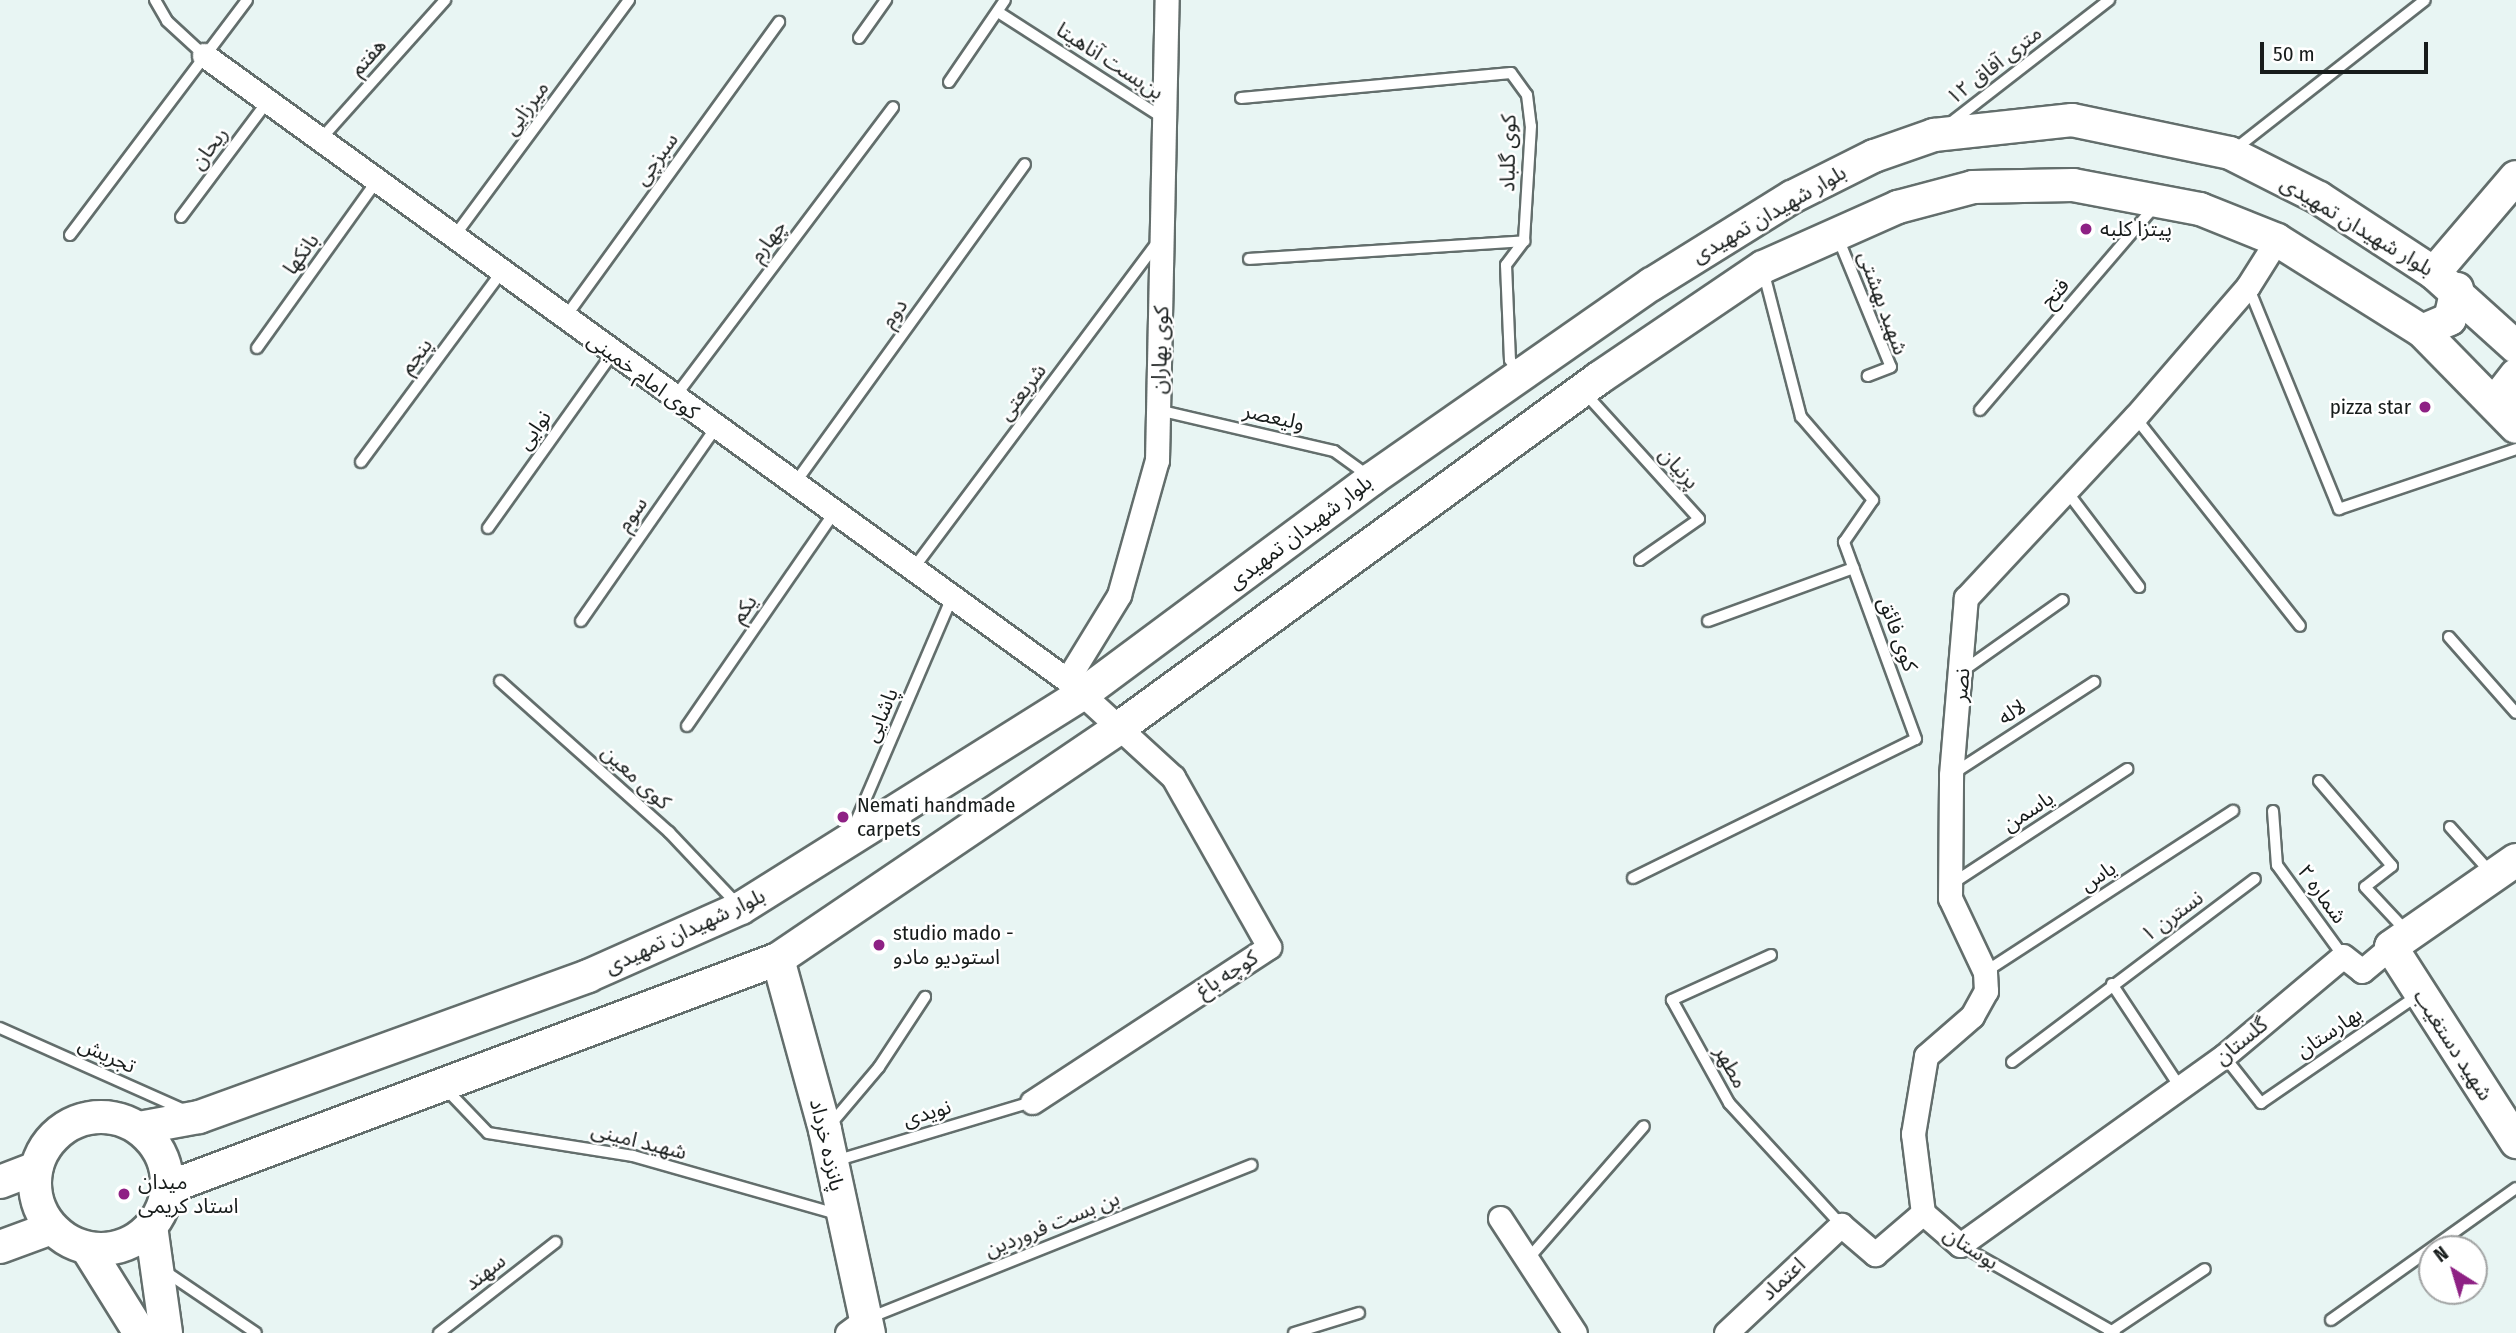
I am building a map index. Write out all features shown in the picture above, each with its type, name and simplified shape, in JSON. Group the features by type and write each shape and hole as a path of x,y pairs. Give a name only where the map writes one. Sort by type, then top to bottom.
{"main road":[{"name":"بلوار شهیدان تمهیدی","path":"139,1128 198,1116 588,976 741,908 846,845 1520,375 1792,197 1874,156 1934,135 2072,120 2230,153 2319,198 2446,281 2516,347"},
{"path":"2422,331 2450,319 2446,281 2516,177"},
{"name":"بلوار شهیدان تمهیدی","path":"167,1188 778,959 1123,725 1582,390 1763,267 1836,232 1973,187 2073,185 2200,209 2277,240 2422,331 2508,418"},
{"path":"2508,418 2502,393 2516,376"},
{"path":"2400,941 2505,868"},
{"name":"شهید دستغیب","path":"2400,941 2420,994 2516,1142"},
{"name":"پانزده خرداد","path":"778,959 825,1130 843,1215 861,1328"},
{"path":"140,1333 87,1248 52,1228 39,1206 36,1168 44,1148 77,1121 120,1119 139,1128 161,1154 167,1188 151,1226 166,1333"},
{"path":"0,1182 36,1168"},
{"path":"87,1248 117,1247 151,1226"},
{"path":"0,1247 52,1228"}],"street":[{"name":"کوی بهاران","path":"1076,687 1119,595 1157,460 1164,235 1167,0"},
{"name":"کوی امام خمینی","path":"204,55 793,486 1076,687 1123,725"},
{"name":"نصر","path":"1985,972 1950,885 1951,775 1964,670 1966,598 2135,416 2248,286 2277,240"},
{"name":"کوچه باغ","path":"1032,1102 1269,947 1173,777 1123,725"},
{"path":"2343,956 2362,971 2400,941"},
{"name":"گلستان","path":"1960,1245 2224,1056 2343,956"},
{"path":"1923,1213 1913,1133 1926,1056 1972,1016 1986,990 1985,972"},
{"name":"بوستان","path":"1841,1225 1875,1254 1923,1213 1960,1245"},
{"path":"1500,1219 1575,1333"},
{"name":"اعتماد","path":"1726,1333 1841,1225"}],"lane":[{"path":"155,0 167,21 204,55"},
{"path":"70,235 247,0"},
{"name":"هفتم","path":"320,140 444,0"},
{"name":"میرزایی","path":"453,238 629,0"},
{"path":"859,38 886,0"},
{"path":"949,82 1005,0"},
{"name":"۱۲ متری آفاق","path":"1934,135 2109,0"},
{"path":"2230,153 2425,0"},
{"name":"بن‌بست آناهیتا","path":"998,12 1165,119"},
{"name":"سبزچی","path":"564,319 779,22"},
{"name":"کوی گلباد","path":"1241,98 1511,73 1527,95 1531,126 1524,241 1506,265 1510,360 1520,375"},
{"name":"ریحان","path":"181,217 267,102"},
{"name":"چهارم","path":"674,398 893,107"},
{"name":"دوم","path":"793,486 1025,164"},
{"name":"بانکها","path":"257,348 376,182"},
{"name":"فتح","path":"1980,411 2159,201"},
{"name":"شهید بهشتی","path":"1836,232 1891,367 1868,376"},
{"name":"شریعتی","path":"912,572 1164,235"},
{"path":"1249,259 1524,241"},
{"name":"کوی فائق","path":"1633,878 1916,739 1844,542 1873,500 1801,417 1763,267"},
{"name":"پنجم","path":"361,462 501,273"},
{"path":"2248,286 2339,509 2516,449"},
{"name":"نوایی","path":"488,528 612,354"},
{"name":"پرنیان","path":"1582,390 1699,519 1640,560"},
{"name":"ولیعصر","path":"1158,410 1334,451 1372,479"},
{"path":"2135,416 2300,625"},
{"name":"سوم","path":"581,621 715,429"},
{"path":"2065,489 2139,587"},
{"name":"یکم","path":"687,726 833,514"},
{"path":"1708,621 1854,568"},
{"name":"پاشایی","path":"846,845 951,600"},
{"path":"1964,670 2063,600"},
{"path":"2449,637 2516,713"},
{"name":"کوی معین","path":"500,681 669,832 741,908"},
{"name":"لاله","path":"1951,775 2094,682"},
{"name":"یاسمن","path":"1950,885 2127,769"},
{"path":"2319,781 2392,866 2365,887 2400,941"},
{"name":"یاس","path":"1985,972 2233,811"},
{"name":"شماره ۲","path":"2273,811 2277,865 2343,956"},
{"path":"2450,827 2505,868"},
{"name":"نسترن ۱","path":"2012,1062 2112,984 2255,879"},
{"name":"مطهر","path":"1771,955 1672,1000 1729,1103 1841,1225"},
{"path":"2112,984 2180,1087"},
{"name":"بهارستان","path":"2224,1056 2260,1103 2420,994"},
{"path":"825,1130 879,1067 925,997"},
{"name":"تجریش","path":"0,1028 198,1116"},
{"name":"شهید امینی","path":"441,1085 488,1133 634,1156 843,1215"},
{"name":"نویدی","path":"832,1162 1032,1102"},
{"path":"1528,1259 1644,1126"},
{"name":"بن بست فروردین","path":"861,1328 1252,1165"},
{"path":"2331,1320 2516,1188"},
{"name":"سهند","path":"439,1333 556,1242"},
{"name":"بوستان","path":"1960,1245 2112,1332"},
{"path":"156,1265 256,1333"},
{"path":"2112,1332 2205,1269"},
{"path":"1294,1333 1359,1313"}],"place":[{"name":"پیتزا کلبه","path":"2086,229"},
{"name":"pizza star","path":"2425,407"},
{"name":"Nemati handmade carpets","path":"843,817"},
{"name":"studio mado - استودیو مادو","path":"879,945"},
{"name":"میدان استاد کریمی","path":"124,1194"}]}
